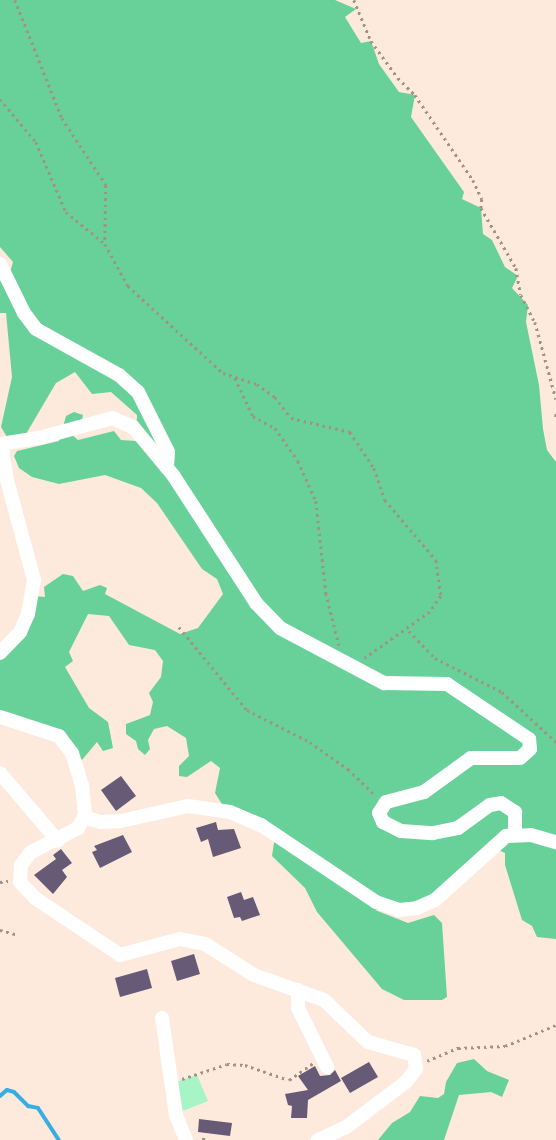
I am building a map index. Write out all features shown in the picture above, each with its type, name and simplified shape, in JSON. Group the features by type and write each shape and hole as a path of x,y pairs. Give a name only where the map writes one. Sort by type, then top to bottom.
{"street":[{"path":"0,264 24,313 36,329 119,374 138,392 168,452 167,468"},
{"path":"0,653 20,632 28,614 34,580 7,480 1,444 115,418 133,427 167,468 264,613 289,634 343,664 384,683 447,684 525,735 530,744 528,753 520,758 463,761 424,792 383,804 379,813 383,822 401,831 421,833 458,828 490,806 501,803 515,812 515,834"},
{"path":"0,717 50,731 66,744 80,778 84,817 75,832 27,856 20,870 20,882 35,898 106,948 127,955 170,941 189,939 214,948 254,975 328,1002 368,1042 412,1053 417,1064 406,1082 351,1124 318,1140"},
{"path":"0,773 58,841"},
{"path":"84,817 113,821 188,806 230,812 261,825 376,902 399,910 435,900 501,839 515,834 556,842"},
{"path":"298,990 298,1008 324,1062"},
{"path":"162,1018 173,1081 176,1115 186,1140"}],"path":[{"path":"15,0 62,118 106,185 104,244"},
{"path":"354,0 371,40 398,78 415,95 473,180 482,199 481,208 516,268 521,294 535,322 556,398"},
{"path":"0,99 36,142 66,212 104,244 136,297 223,373 257,384 275,397 292,418 350,432 374,468 385,500 436,560 441,596 409,631 380,646 370,656 343,664 326,593 316,501 298,461 275,428 253,416 235,378"},
{"path":"179,627 247,710 310,742 348,769 383,804"},
{"path":"409,631 435,658 502,692 556,742"},
{"path":"0,930 15,934"},
{"path":"417,1064 458,1048 505,1046 556,1025"},
{"path":"173,1081 227,1064 245,1065 289,1080 324,1062"},
{"path":"203,1140 204,1136"}],"green space":[{"path":"0,0 335,0 356,9 345,17 361,43 371,41 379,64 399,92 415,95 411,117 464,192 462,199 481,208 483,234 492,240 505,267 518,276 512,288 528,305 526,322 539,385 543,429 547,450 556,462 556,939 537,937 532,926 522,920 505,865 505,853 487,845 445,888 412,905 375,910 408,923 434,915 442,923 447,997 442,1000 404,1000 382,989 317,912 305,888 272,856 275,836 225,809 215,793 220,768 211,761 187,777 179,776 179,766 189,756 186,738 167,726 154,729 148,740 150,749 145,755 138,749 136,741 126,734 126,724 150,715 153,702 149,693 161,677 163,661 155,650 129,645 109,616 88,614 69,652 73,661 65,667 89,708 108,722 113,748 103,751 97,742 82,760 59,730 0,712 0,657 35,596 45,597 44,587 63,574 73,576 83,591 100,585 107,588 105,594 180,634 198,628 223,594 217,579 202,569 157,503 141,488 105,475 59,484 32,477 19,468 14,456 17,451 59,441 66,416 74,412 83,415 81,424 71,434 78,440 114,431 121,440 136,441 137,415 111,392 92,394 75,372 56,383 26,434 7,437 1,427 12,377 6,313 0,313 0,273 9,276 13,262 0,247"},
{"path":"474,1059 487,1071 509,1080 502,1097 491,1092 459,1095 444,1140 378,1140 392,1123 410,1112 420,1096 438,1098 444,1094 446,1082 457,1063"},
{"path":"197,1075 208,1101 183,1111 176,1082"}],"building":[{"path":"121,776 136,796 116,811 101,790"},
{"path":"216,822 218,830 234,829 241,848 213,857 208,839 201,842 196,828"},
{"path":"123,835 132,852 100,868 92,852 97,850 94,846"},
{"path":"61,849 72,863 62,870 67,877 53,894 34,875 56,859 53,855"},
{"path":"241,892 244,900 253,897 260,915 242,921 240,917 234,918 227,897"},
{"path":"194,954 200,974 177,981 171,961"},
{"path":"147,969 152,988 120,997 115,978"},
{"path":"369,1062 378,1077 350,1093 341,1078"},
{"path":"315,1066 320,1076 330,1075 335,1070 341,1081 308,1100 307,1118 291,1118 292,1106 288,1105 285,1094 308,1090 298,1076"},
{"path":"199,1119 232,1123 230,1136 198,1132"}],"waterway":[{"path":"0,1096 7,1090 14,1092 28,1106 38,1108 59,1140"}]}
